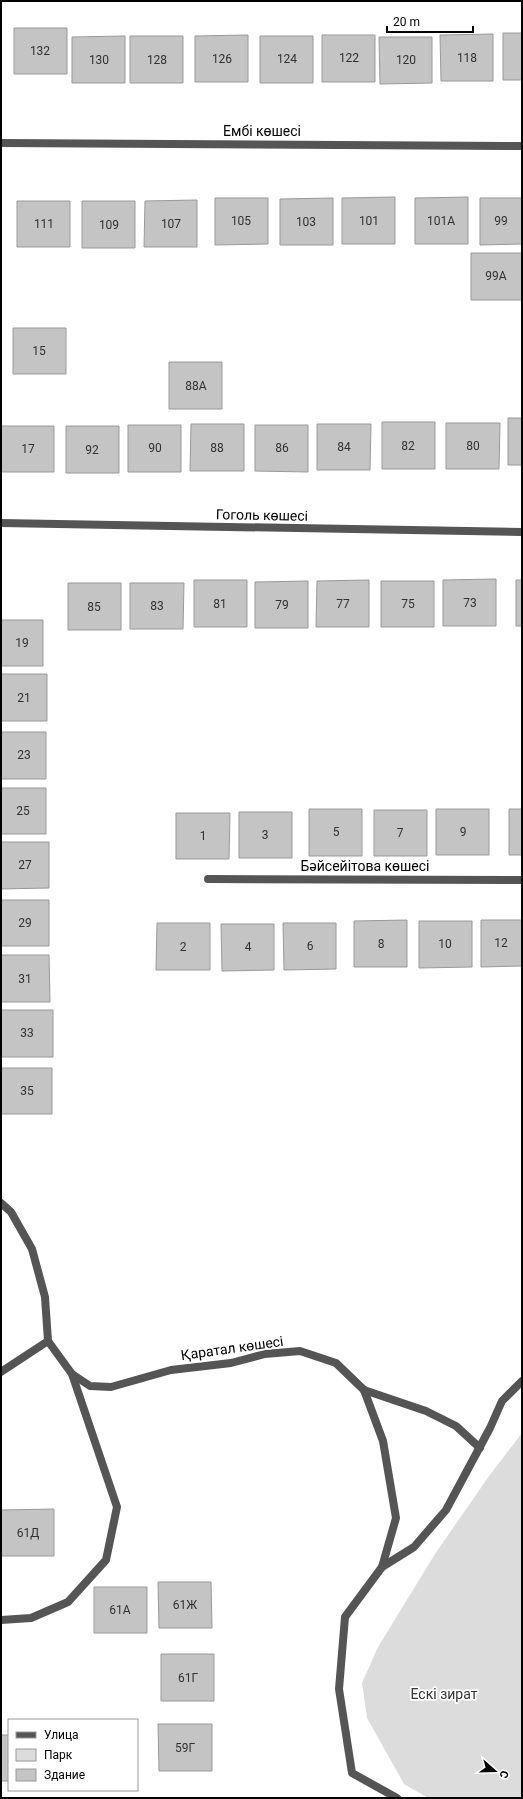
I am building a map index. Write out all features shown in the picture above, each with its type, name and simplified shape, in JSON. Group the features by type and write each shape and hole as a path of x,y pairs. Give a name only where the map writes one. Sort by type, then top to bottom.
{"street":[{"name":"Ембі көшесі","path":"1,143 522,146"},
{"name":"Гоголь көшесі","path":"1,523 522,532"},
{"name":"Бәйсейітова көшесі","path":"208,879 522,880"},
{"path":"1,1203 11,1212 32,1249 45,1297 48,1341 1,1372"},
{"name":"Қаратал көшесі","path":"48,1341 72,1374 90,1386 111,1387 171,1370 231,1364 265,1354 300,1351 336,1363 364,1390 383,1441 396,1518 382,1567 345,1617 339,1689 352,1772 397,1798"},
{"path":"1,1620 31,1618 68,1602 106,1560 117,1507 72,1374"},
{"path":"382,1567 414,1547 446,1510 480,1448 502,1401 522,1382"},
{"path":"364,1390 426,1411 456,1426 480,1448"}],"green space":[{"name":"Ескі зират","path":"522,1433 522,1798 428,1798 404,1784 367,1718 362,1683 378,1647 435,1554 489,1476"}],"building":[{"path":"14,28 67,28 67,74 14,74"},
{"path":"503,33 522,33 522,80 503,80"},
{"path":"493,34 493,81 441,81 440,35"},
{"path":"248,35 248,82 195,82 195,36"},
{"path":"322,35 375,35 375,82 322,82"},
{"path":"125,36 125,83 72,83 72,37"},
{"path":"130,36 183,36 183,83 130,83"},
{"path":"260,36 313,36 313,83 260,83"},
{"path":"379,37 432,37 432,83 380,84"},
{"path":"395,197 395,244 342,244 342,198"},
{"path":"468,197 468,244 415,244 415,198"},
{"path":"215,198 268,198 268,244 215,245"},
{"path":"333,198 333,245 280,245 280,199"},
{"path":"480,198 522,198 522,244 480,245"},
{"path":"197,200 197,247 144,247 145,201"},
{"path":"17,201 70,201 70,247 17,247"},
{"path":"82,201 135,201 135,248 82,248"},
{"path":"471,253 522,253 522,300 471,300"},
{"path":"13,328 66,328 66,374 13,374"},
{"path":"169,362 222,362 222,409 169,409"},
{"path":"508,418 522,418 522,465 508,465"},
{"path":"382,422 435,422 435,469 382,469"},
{"path":"446,423 500,423 499,469 446,469"},
{"path":"191,424 244,424 244,471 190,471"},
{"path":"317,424 371,424 370,470 317,470"},
{"path":"128,425 181,425 181,472 128,472"},
{"path":"255,425 308,425 308,472 255,471"},
{"path":"1,426 54,426 54,472 1,472"},
{"path":"66,426 119,426 119,473 66,473"},
{"path":"496,579 496,626 443,626 443,580"},
{"path":"194,580 247,580 247,627 194,627"},
{"path":"369,580 369,627 316,627 317,581"},
{"path":"516,580 522,580 522,626 516,626"},
{"path":"308,581 308,628 255,628 255,582"},
{"path":"381,581 434,581 434,627 381,627"},
{"path":"68,583 121,583 121,630 68,630"},
{"path":"130,583 184,583 183,629 130,629"},
{"path":"1,620 43,620 43,666 1,666"},
{"path":"1,674 47,674 47,721 1,721"},
{"path":"1,732 46,732 46,779 1,779"},
{"path":"1,788 46,788 46,834 1,834"},
{"path":"309,809 362,809 362,856 309,856"},
{"path":"436,809 489,809 489,855 436,855"},
{"path":"509,809 522,809 522,855 509,855"},
{"path":"374,810 427,810 427,856 374,856"},
{"path":"239,812 292,812 292,858 239,858"},
{"path":"176,813 230,813 229,859 176,859"},
{"path":"1,842 49,842 49,888 1,889"},
{"path":"1,900 49,900 49,946 1,946"},
{"path":"407,920 407,967 354,967 354,921"},
{"path":"481,920 522,920 522,966 481,967"},
{"path":"419,921 472,921 472,967 419,968"},
{"path":"157,923 210,923 210,970 156,970"},
{"path":"283,923 336,923 336,969 284,970"},
{"path":"221,924 274,924 274,970 222,971"},
{"path":"1,955 49,955 50,1002 1,1002"},
{"path":"1,1010 53,1010 53,1057 1,1057"},
{"path":"1,1068 52,1068 52,1114 1,1114"},
{"path":"54,1509 54,1556 1,1556 1,1510"},
{"path":"158,1582 211,1582 212,1628 159,1628"},
{"path":"94,1587 147,1587 147,1633 94,1633"},
{"path":"161,1654 214,1654 214,1701 161,1701"},
{"path":"158,1724 212,1724 212,1771 159,1771"},
{"path":"1,1735 8,1735 8,1781 1,1781"}]}
